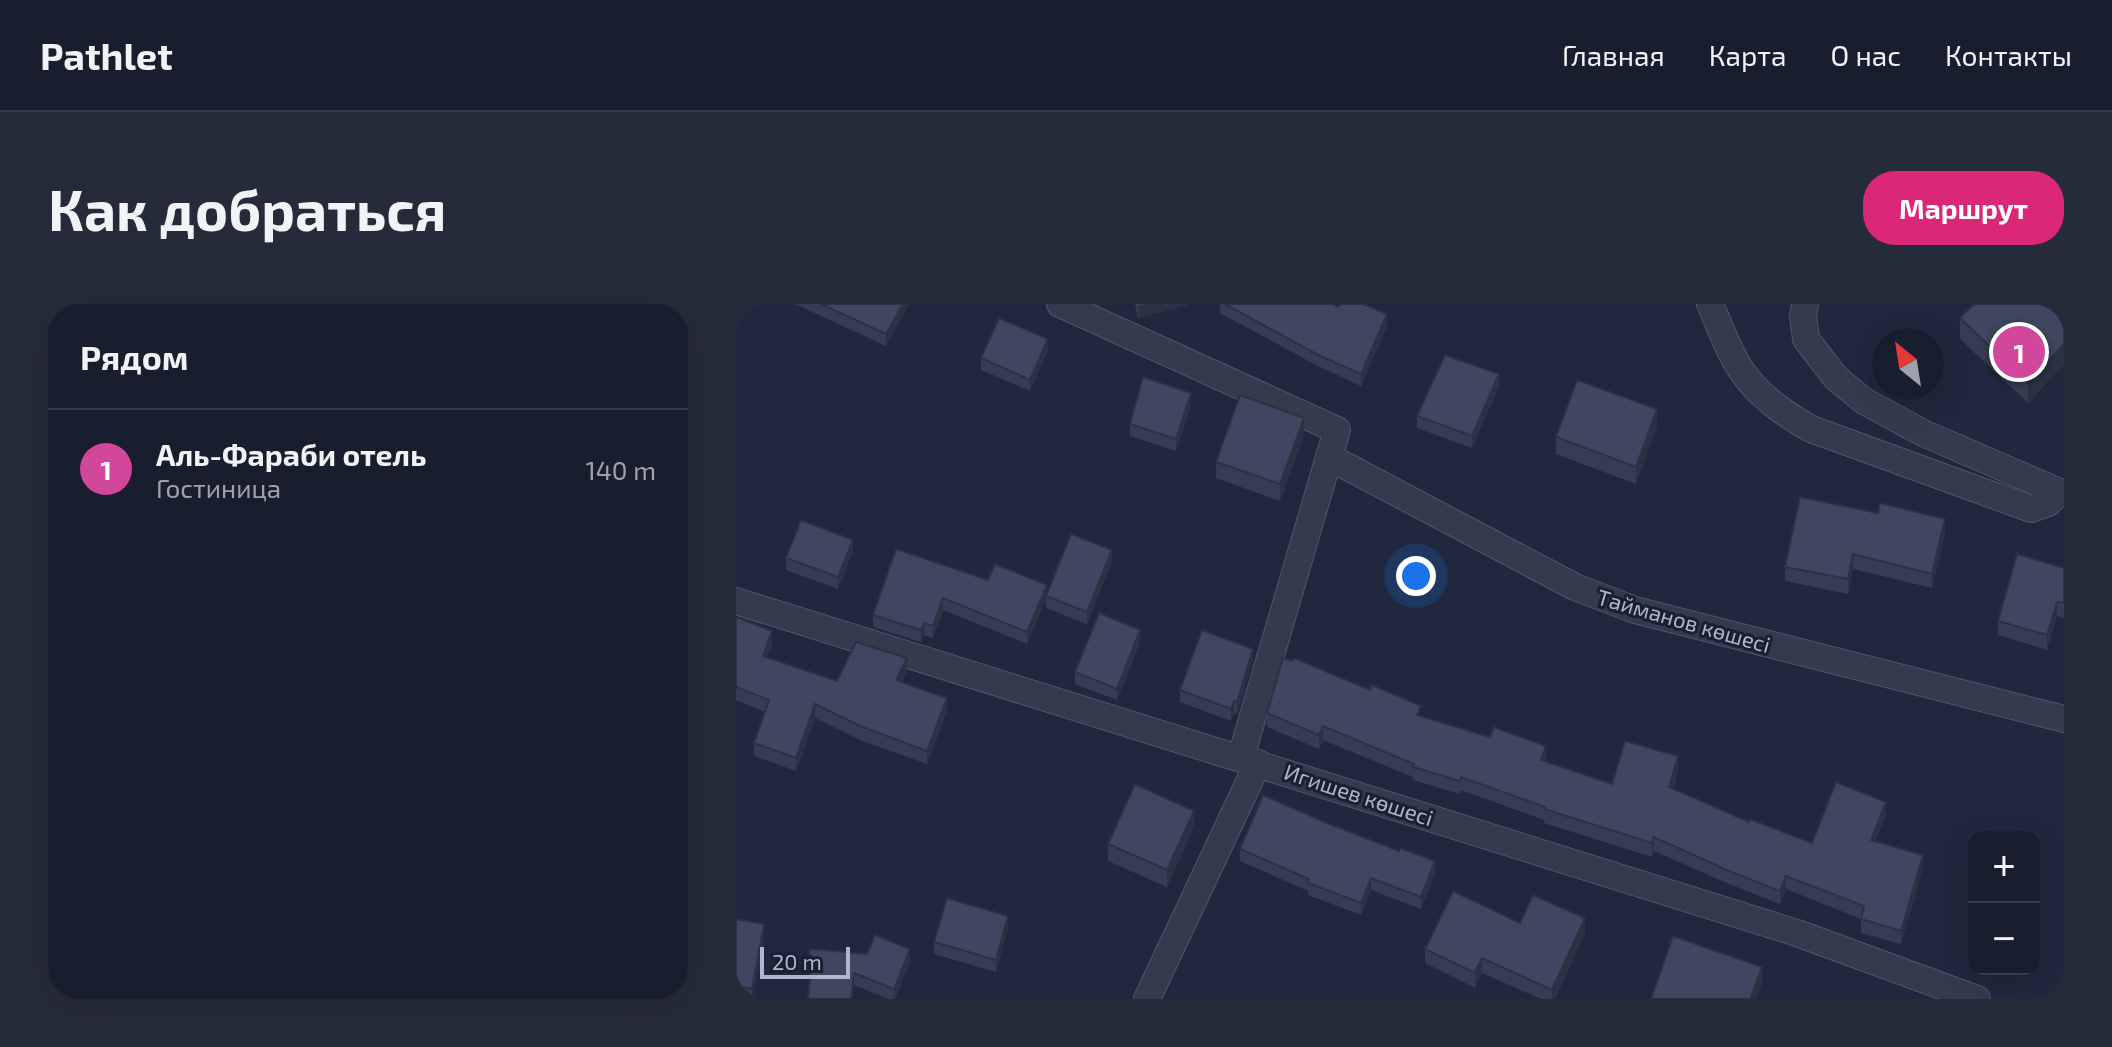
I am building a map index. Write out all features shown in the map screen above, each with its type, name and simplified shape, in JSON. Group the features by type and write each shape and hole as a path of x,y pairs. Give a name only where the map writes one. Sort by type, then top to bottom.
{"street":[{"path":"1060,304 1337,430 1250,760 1147,999"},
{"path":"1710,304 1746,377 1783,412 1811,429 2031,509 2048,503 2062,493"},
{"path":"1805,304 1806,339 1836,378 1864,401 1923,433 2062,493"},
{"name":"Тайманов көшесі","path":"1329,457 1575,587 1635,610 2064,719"},
{"name":"Игишев көшесі","path":"736,601 1797,933 1977,999"}],"building":[{"path":"821,304 903,304 886,334"},
{"path":"1225,304 1333,304 1338,307 1340,304 1363,304 1387,314 1361,374 1318,355"},
{"path":"1974,304 2064,304 2064,344 2028,383 1960,318"},
{"path":"999,318 1048,339 1030,380 981,358"},
{"path":"1445,355 1499,374 1472,436 1417,416"},
{"path":"1143,377 1191,393 1176,439 1130,424"},
{"path":"1577,380 1657,409 1636,467 1556,437"},
{"path":"1240,395 1304,418 1280,484 1216,462"},
{"path":"1800,497 1878,513 1880,503 1945,519 1932,574 1853,554 1848,579 1785,567"},
{"path":"801,520 853,540 838,577 786,558"},
{"path":"1071,534 1112,550 1087,612 1046,596"},
{"path":"896,549 988,580 995,564 1047,585 1027,632 943,598 933,626 924,623 921,630 873,615"},
{"path":"2017,554 2064,568 2064,603 2057,602 2047,635 1998,621"},
{"path":"1099,613 1140,630 1117,689 1075,672"},
{"path":"736,617 772,631 763,656 837,681 856,642 907,658 896,680 947,698 927,751 860,726 815,704 796,758 754,743 769,700 736,687"},
{"path":"1202,630 1253,649 1237,702 1234,701 1231,709 1180,690"},
{"path":"1283,658 1292,661 1294,658 1370,690 1372,685 1421,706 1417,715 1490,737 1494,727 1546,746 1541,760 1612,784 1625,741 1678,756 1669,787 1749,822 1750,819 1812,843 1836,782 1886,802 1871,840 1923,855 1901,931 1861,919 1864,906 1786,876 1780,891 1654,837 1652,843 1544,809 1461,777 1460,781 1413,767 1414,764 1323,726 1319,735 1267,713"},
{"path":"1135,784 1194,811 1167,870 1108,844"},
{"path":"1263,795 1399,851 1400,848 1435,861 1421,897 1371,878 1361,903 1308,883 1309,879 1240,849"},
{"path":"1453,891 1520,923 1533,895 1585,918 1552,990 1482,958 1475,973 1425,949"},
{"path":"947,898 1008,916 996,960 934,942"},
{"path":"736,919 764,924 752,989 736,986"},
{"path":"875,935 910,949 894,989 854,973 851,999 808,999 810,949 867,954"},
{"path":"1673,936 1762,967 1750,999 1651,999"}],"place":[{"name":"Аль-Фараби отель","path":"2019,352"}]}
